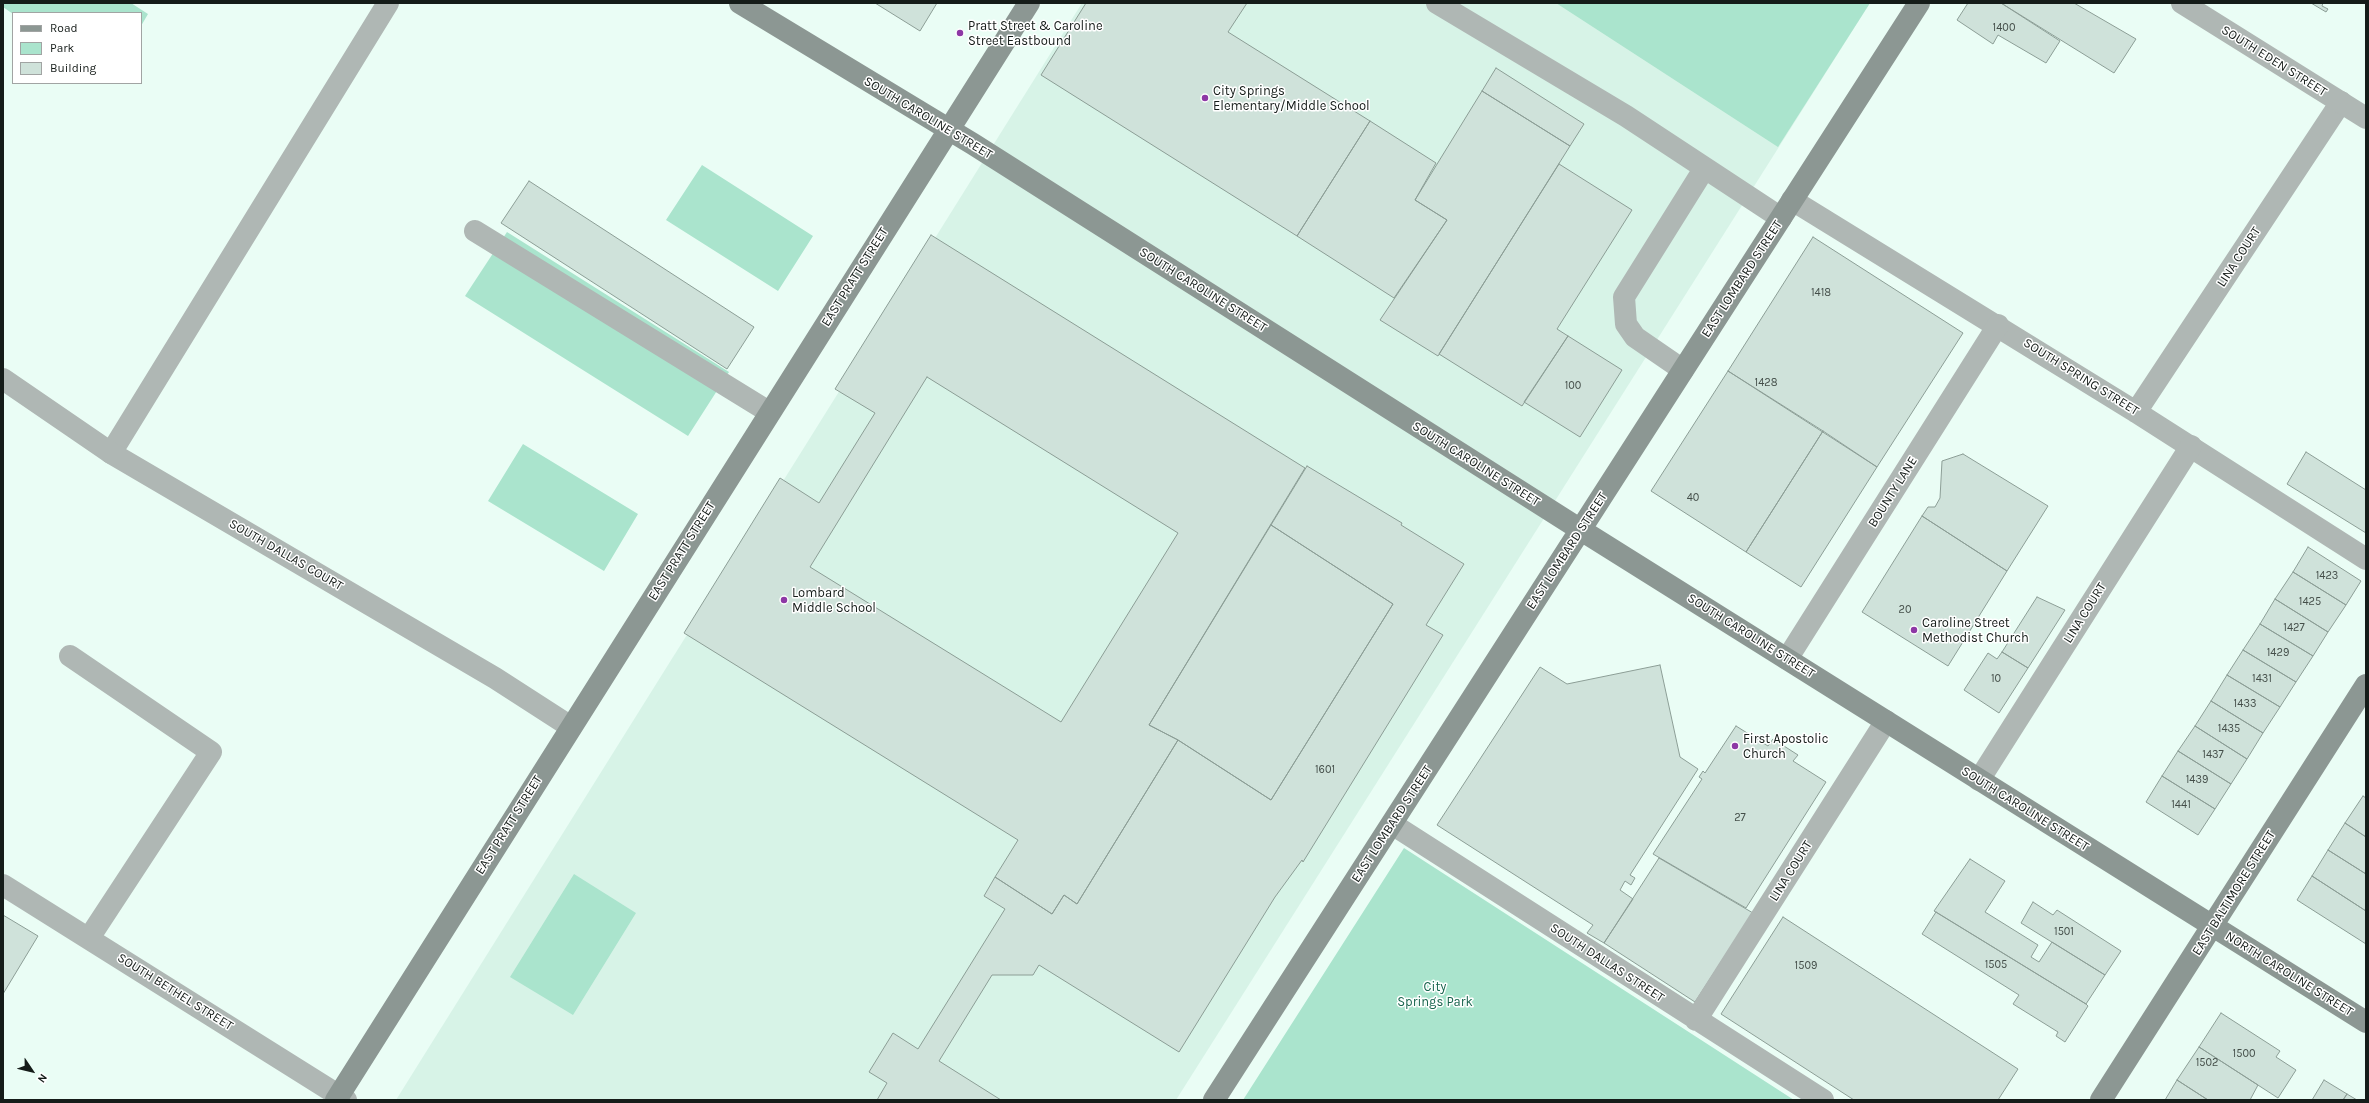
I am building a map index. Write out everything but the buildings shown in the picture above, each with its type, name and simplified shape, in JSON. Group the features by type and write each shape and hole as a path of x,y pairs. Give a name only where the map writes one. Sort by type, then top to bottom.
{"main road":[{"name":"SOUTH CAROLINE STREET","path":"740,3 949,129 1581,530 2213,926"},
{"name":"EAST PRATT STREET","path":"340,1098 571,727 1028,3"},
{"name":"EAST LOMBARD STREET","path":"1214,1100 1919,3"},
{"name":"EAST BALTIMORE STREET","path":"2101,1100 2366,685"},
{"name":"NORTH CAROLINE STREET","path":"2213,926 2366,1022"}],"street":[{"path":"111,453 388,3"},
{"path":"1438,3 1626,116 1704,169 1781,218"},
{"name":"SOUTH EDEN STREET","path":"2182,3 2366,118"},
{"name":"LINA COURT","path":"2136,412 2341,102"},
{"path":"1683,370 1635,337 1626,324 1624,297 1704,169"},
{"name":"SOUTH SPRING STREET","path":"1792,200 1998,325 2191,446 2366,559"},
{"path":"474,231 769,412"},
{"name":"BOUNTY LANE","path":"1787,659 1998,325"},
{"name":"SOUTH DALLAS COURT","path":"3,379 111,453 495,678 571,727"},
{"name":"LINA COURT","path":"1980,780 2191,446"},
{"path":"70,656 211,752 89,938"},
{"name":"LINA COURT","path":"1696,1020 1886,722"},
{"name":"SOUTH DALLAS STREET","path":"1392,824 1823,1100"},
{"name":"SOUTH BETHEL STREET","path":"3,885 340,1098"}],"shaded area":[{"path":"1082,3 1870,3 1176,1100 396,1100"}],"green space":[{"path":"3,3 131,3 148,14 142,24 142,12 12,12 12,13 3,7"},
{"path":"1556,3 1870,3 1778,147"},
{"path":"702,165 813,236 778,291 666,220"},
{"path":"507,232 729,372 688,436 465,296"},
{"path":"523,444 638,514 604,571 488,501"},
{"name":"City Springs Park","path":"1404,848 1794,1100 1243,1100"},
{"path":"574,874 636,913 573,1015 510,977"}],"place":[{"name":"Pratt Street & Caroline Street Eastbound","path":"960,33"},
{"name":"City Springs Elementary/Middle School","path":"1205,98"},
{"name":"Lombard Middle School","path":"784,600"},
{"name":"Caroline Street Methodist Church","path":"1914,630"},
{"name":"First Apostolic Church","path":"1735,746"}]}
